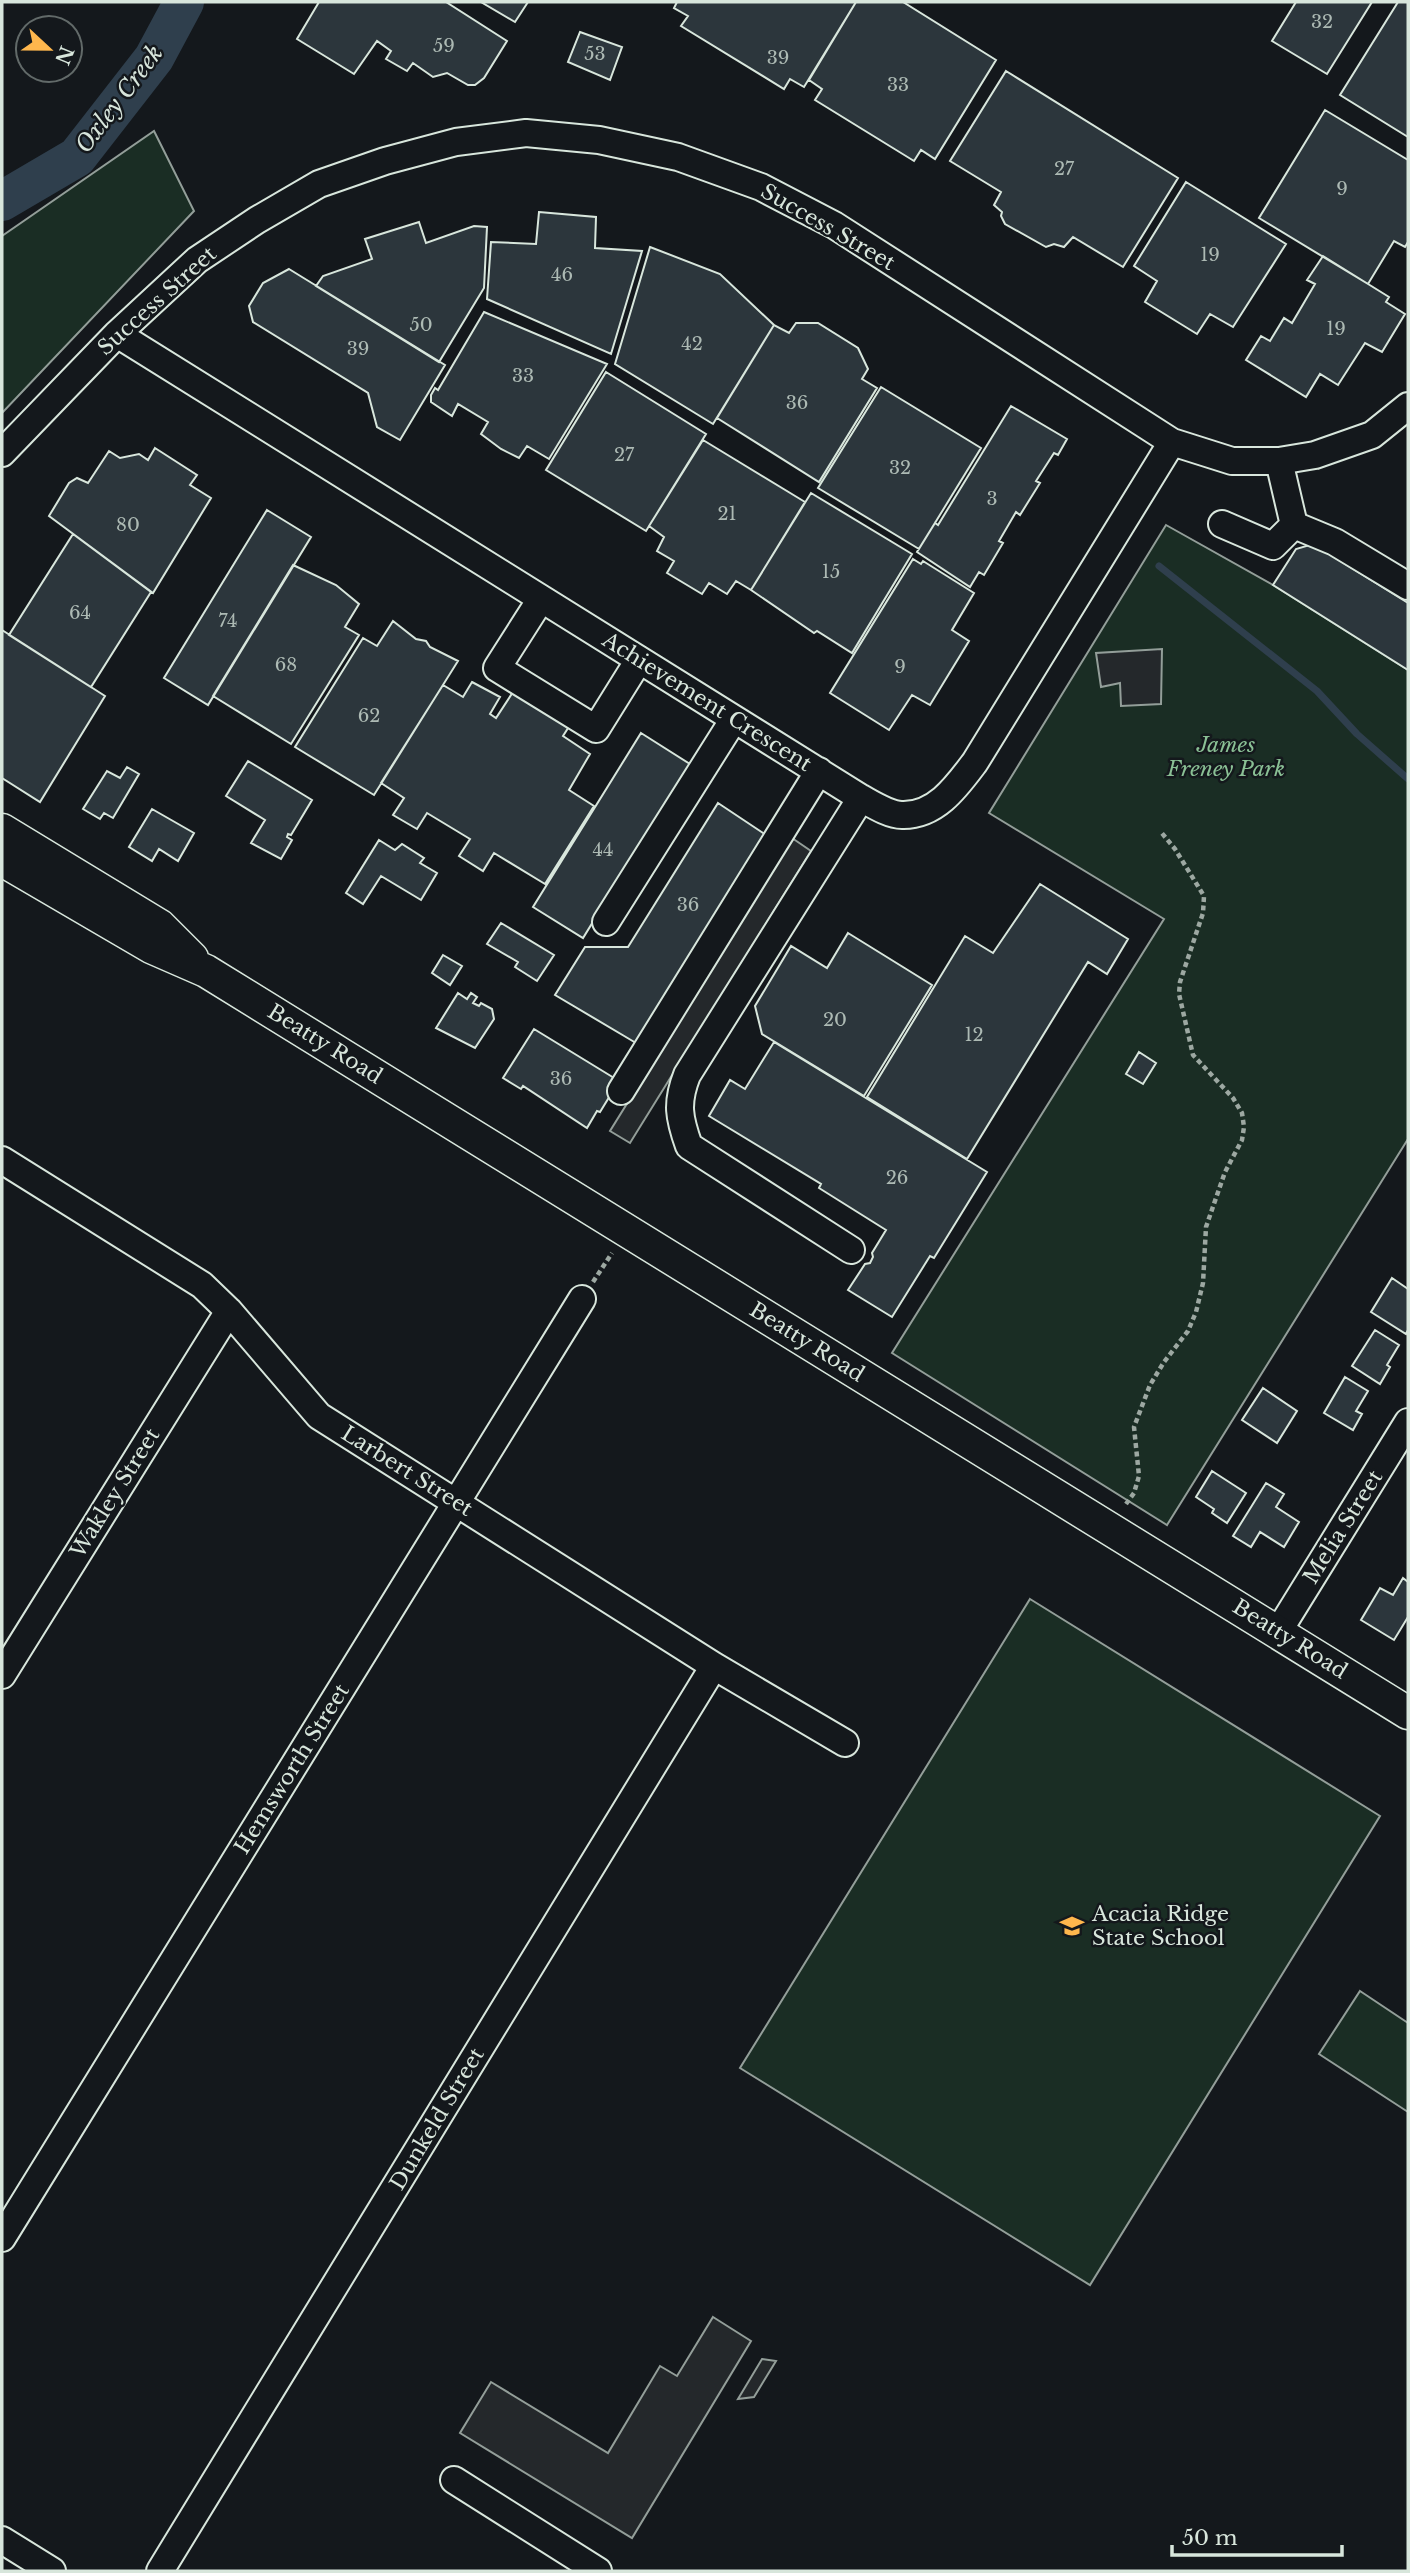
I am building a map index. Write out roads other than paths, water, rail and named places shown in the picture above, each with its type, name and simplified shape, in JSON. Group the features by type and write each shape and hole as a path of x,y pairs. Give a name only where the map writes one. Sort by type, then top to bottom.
{"main road":[{"name":"Beatty Road","path":"2,830 160,926 206,971"},
{"name":"Beatty Road","path":"2,860 151,947 206,971 1408,1713"}],"street":[{"name":"Success Street","path":"2,453 117,334 197,260 257,220 319,184 385,161 456,142 526,133 599,140 678,156 761,187 834,225 1172,442 1232,461 1279,461 1315,455 1372,435 1408,406"},
{"name":"Achievement Crescent","path":"117,334 734,719 862,797 900,816 928,810 950,794 975,762 1172,442"},
{"path":"1279,461 1294,525"},
{"path":"1222,523 1273,546 1294,525"},
{"path":"1294,525 1335,542 1408,586"},
{"path":"541,599 497,668 596,729 639,660"},
{"path":"606,922 734,719"},
{"path":"621,1091 819,771"},
{"path":"851,1250 689,1146 680,1122 679,1094 687,1075 862,797"},
{"name":"Larbert Street","path":"2,1160 202,1285 229,1311 319,1416 714,1666 845,1743"},
{"name":"Hemsworth Street","path":"2,2238 582,1299"},
{"name":"Wakley Street","path":"2,1675 229,1311"},
{"name":"Melia Street","path":"1278,1632 1408,1422"},
{"name":"Dunkeld Street","path":"160,2571 714,1666"},
{"path":"454,2480 598,2571"},
{"path":"2,2540 52,2571"}],"waterway":[{"name":"Oxley Creek","path":"2,201 77,157 154,58 184,2"},
{"path":"1159,566 1317,691 1357,734 1408,779"}],"place":[{"name":"Acacia Ridge State School","path":"1072,1926"}],"park label":[{"name":"James Freney Park","path":"1226,757"}]}
